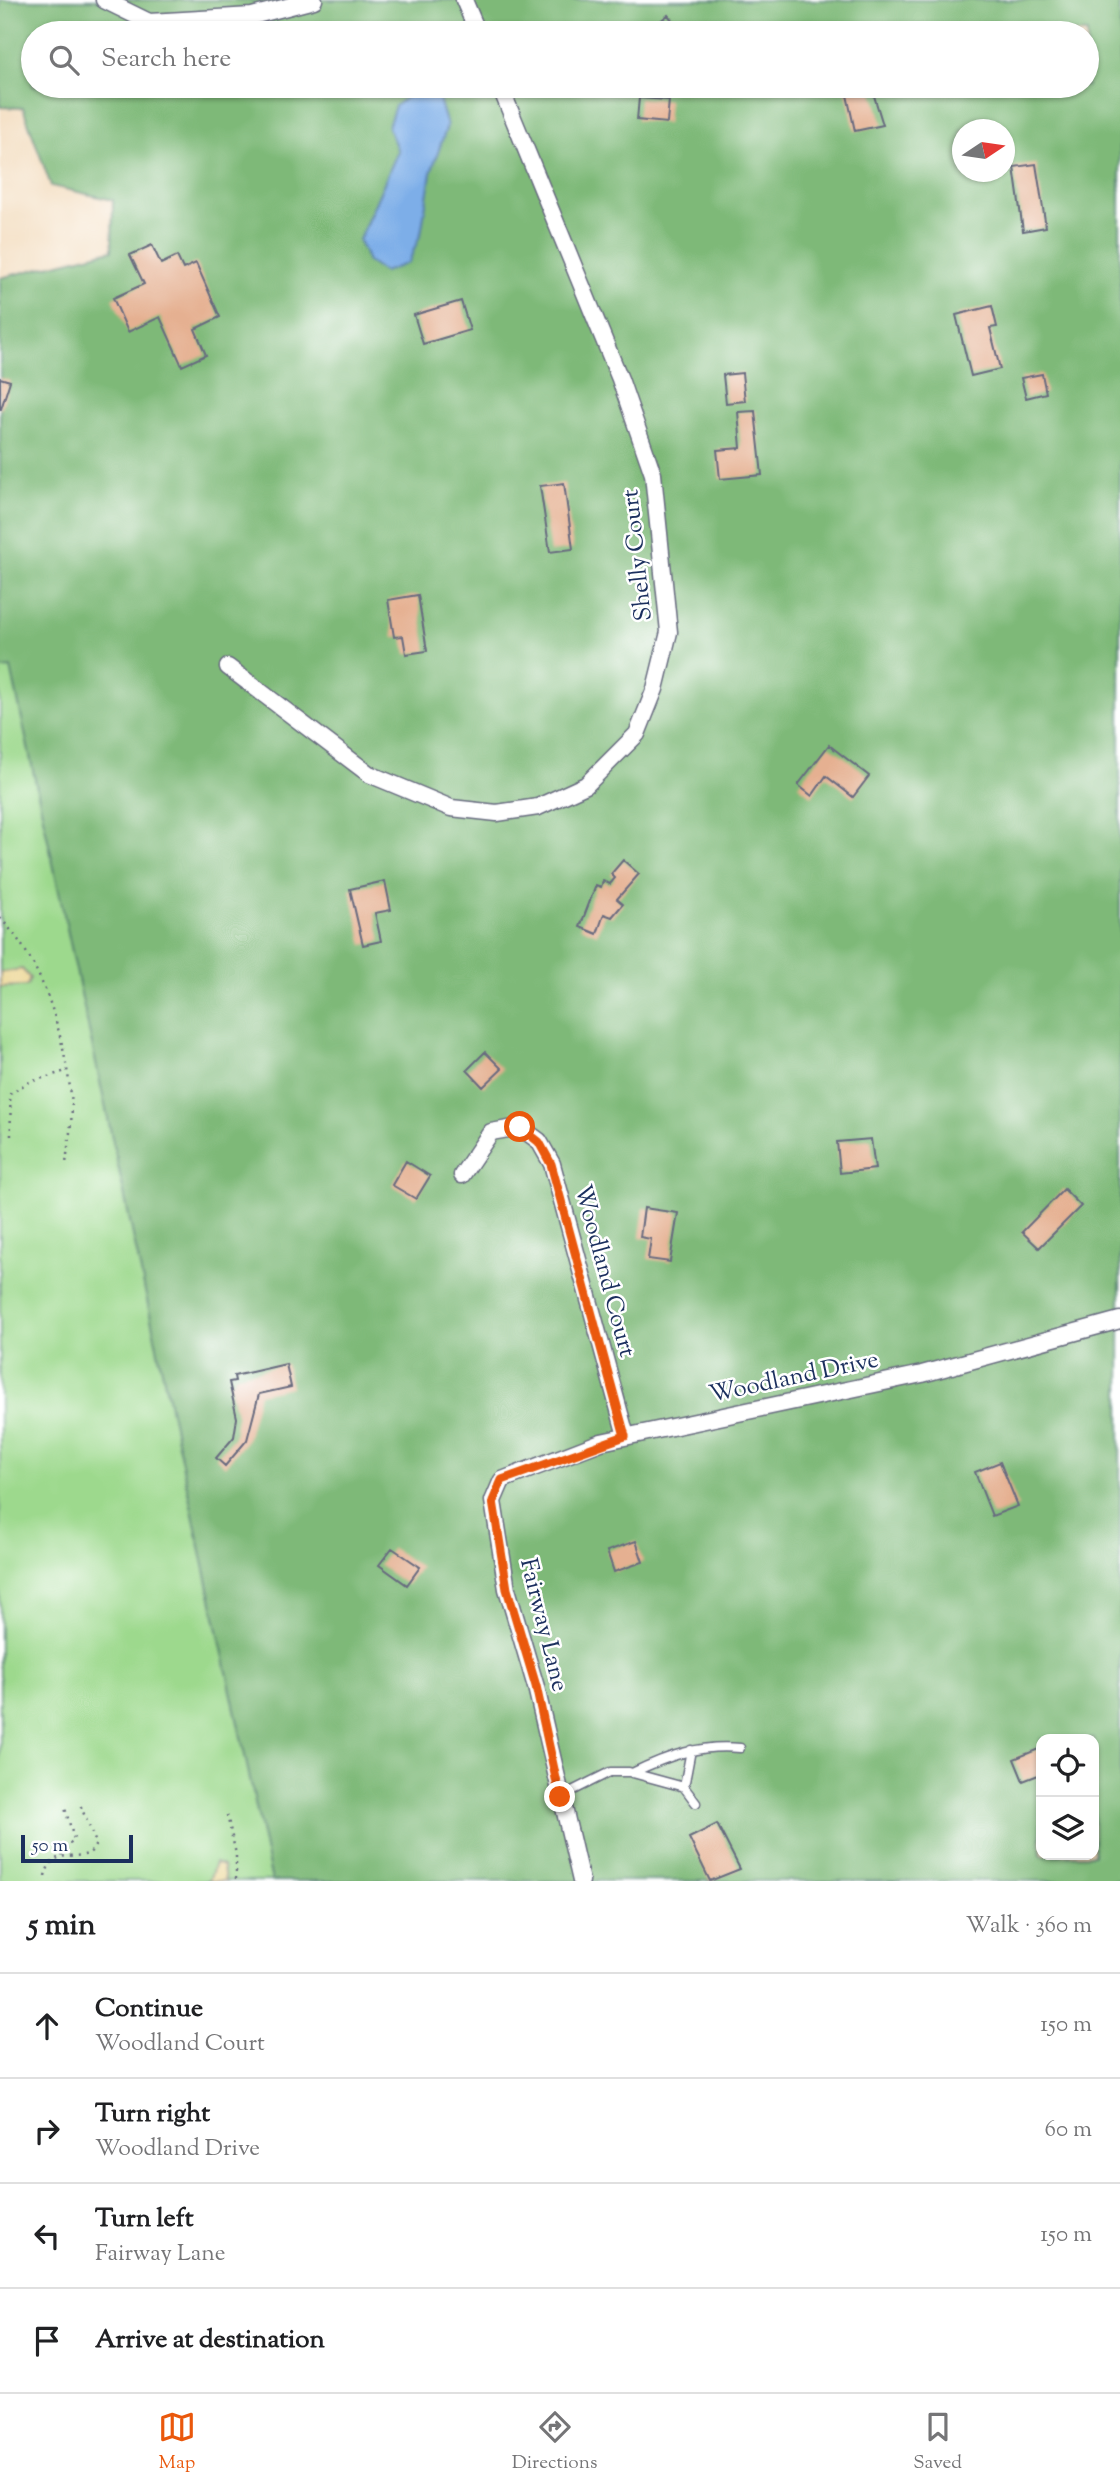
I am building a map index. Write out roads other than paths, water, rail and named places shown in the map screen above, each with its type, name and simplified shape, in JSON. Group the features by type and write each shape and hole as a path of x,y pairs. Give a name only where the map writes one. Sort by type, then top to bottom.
{"street":[{"path":"104,0 147,21"},
{"path":"166,21 252,16 314,0"},
{"path":"464,0 473,21"},
{"name":"Shelly Court","path":"228,667 369,774 451,808 497,813 538,807 586,785 637,734 655,689 669,632 653,474 620,379 505,98"},
{"name":"Woodland Court","path":"462,1175 491,1132 520,1127 539,1142 551,1164 625,1436"},
{"name":"Woodland Drive","path":"493,1501 502,1480 625,1436 922,1374 1120,1320"},
{"name":"Fairway Lane","path":"493,1501 507,1589 536,1686 581,1881"}],"lane":[{"path":"632,1773 691,1750 740,1748"},
{"path":"684,1787 691,1750"},
{"path":"560,1797 604,1774 632,1773 684,1787 696,1803"}],"water":[{"path":"405,98 439,98 447,126 431,173 421,234 408,263 384,272 368,262 359,240 398,151 388,127 395,106"}]}
